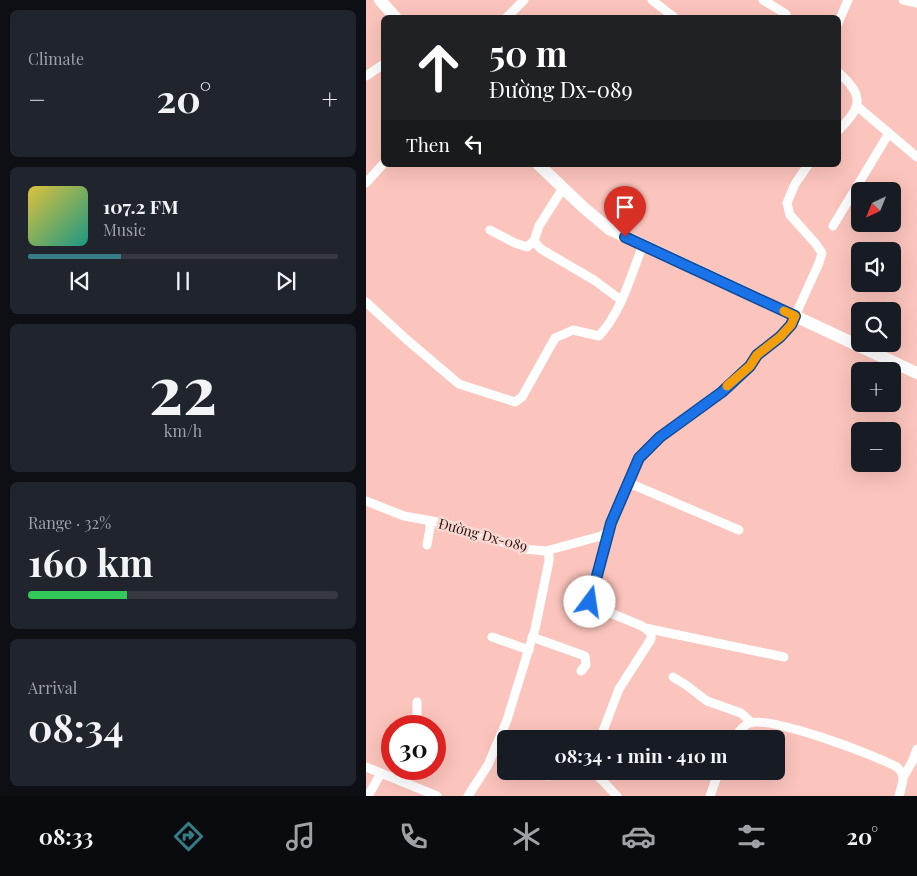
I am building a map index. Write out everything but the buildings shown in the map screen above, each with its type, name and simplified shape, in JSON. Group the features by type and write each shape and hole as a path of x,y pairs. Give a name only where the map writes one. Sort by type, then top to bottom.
{"street":[{"path":"380,0 393,15"},
{"path":"509,15 524,0"},
{"path":"652,0 671,15"},
{"path":"763,0 786,15"},
{"path":"841,16 848,0"},
{"path":"903,0 917,3"},
{"path":"366,76 381,66"},
{"path":"841,76 854,92 858,101 858,107 853,116 841,128"},
{"path":"858,107 917,157"},
{"path":"833,226 889,133"},
{"path":"366,183 381,167"},
{"path":"541,167 609,229 917,373"},
{"path":"603,730 619,689 651,639 651,632 596,607 590,602 611,523 636,464 645,450 722,392 750,366 757,355 780,337 791,325 822,253 790,215 787,203 795,184 807,167"},
{"path":"490,230 527,247 534,241 539,226 563,188"},
{"path":"534,241 542,249 594,280 621,300"},
{"path":"366,302 459,384 515,402 522,397 556,338 573,330 599,336 616,312 643,245"},
{"path":"629,483 739,530"},
{"name":"Đường Dx-089","path":"366,501 404,516 443,523 524,549 546,551 601,536 608,532"},
{"path":"426,545 430,521"},
{"path":"468,796 488,765 507,720 532,638 549,561 546,551"},
{"path":"644,628 784,656"},
{"path":"492,637 529,650"},
{"path":"532,638 585,656 586,665 581,671"},
{"path":"673,677 708,702 741,713 751,722"},
{"path":"417,702 417,715"},
{"path":"741,730 751,722 770,723 839,743 897,767 903,772 904,776"},
{"path":"899,796 904,776 917,749"},
{"path":"366,767 381,773 368,796"},
{"path":"398,780 437,796"},
{"path":"602,780 617,796"},
{"path":"710,796 716,780"}],"slow traffic":[{"path":"727,386 750,366 757,355 780,337 791,325 795,316 784,311"}],"route":[{"path":"590,602 611,523 639,458 660,437 722,392 750,366 757,355 780,337 791,325 795,316 625,237"}]}
